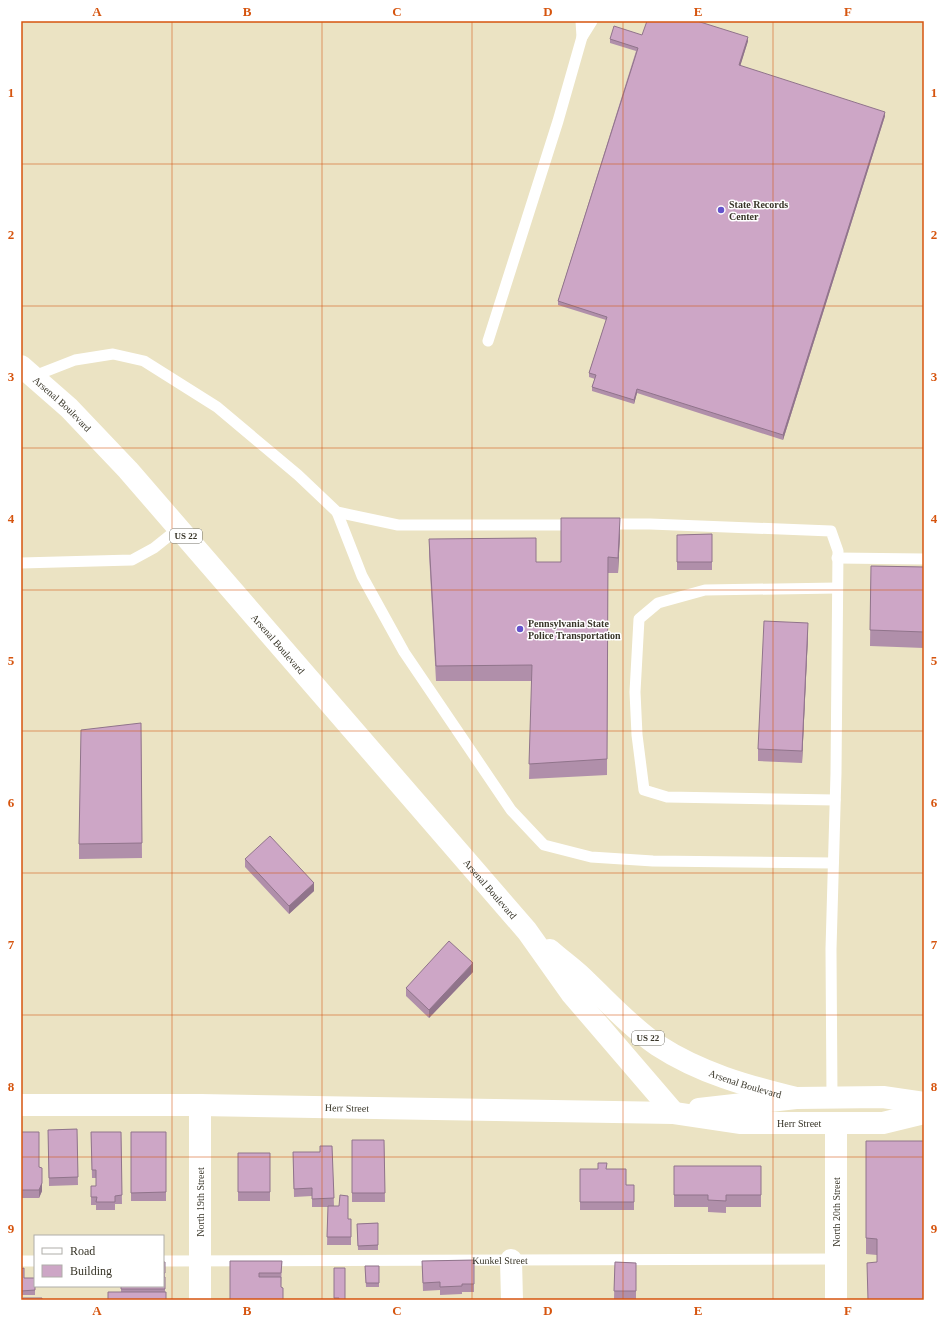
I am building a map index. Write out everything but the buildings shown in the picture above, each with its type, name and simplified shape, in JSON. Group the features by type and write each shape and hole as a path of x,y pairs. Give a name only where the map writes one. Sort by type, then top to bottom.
{"main road":[{"name":"Arsenal Boulevard","path":"28,371 70,408 100,439 179,528 527,931 571,994 674,1113"},
{"name":"Arsenal Boulevard","path":"527,931 586,980 636,1029 675,1056 720,1077 796,1098"},
{"name":"Herr Street","path":"674,1113 796,1098 883,1097 924,1103"},
{"name":"Herr Street","path":"21,1104 200,1105 674,1113 741,1123 883,1123 924,1113"},
{"name":"North 19th Street","path":"200,1105 200,1300"},
{"name":"North 20th Street","path":"836,1123 836,1300"},
{"path":"511,1260 512,1300"}],"lane":[{"path":"581,21 582,37"},
{"path":"488,342 558,121 582,37 592,21"},
{"path":"28,371 75,360 114,354 144,361 217,407 298,475 337,512 362,576 404,652 511,810 544,845 591,857 653,861 833,863"},
{"path":"337,512 398,525 650,524 831,531 838,550 835,800 831,949 832,1098"},
{"path":"21,563 132,560 154,548 179,528"},
{"path":"837,558 924,560"},
{"path":"835,800 667,797 644,790 637,735 635,692 639,619 658,602 705,590 837,588"},
{"name":"Kunkel Street","path":"164,1261 836,1259"},
{"path":"21,1261 34,1261"}],"place":[{"name":"State Records Center","path":"721,210"},
{"name":"Pennsylvania State Police Transportation","path":"520,629"}]}
